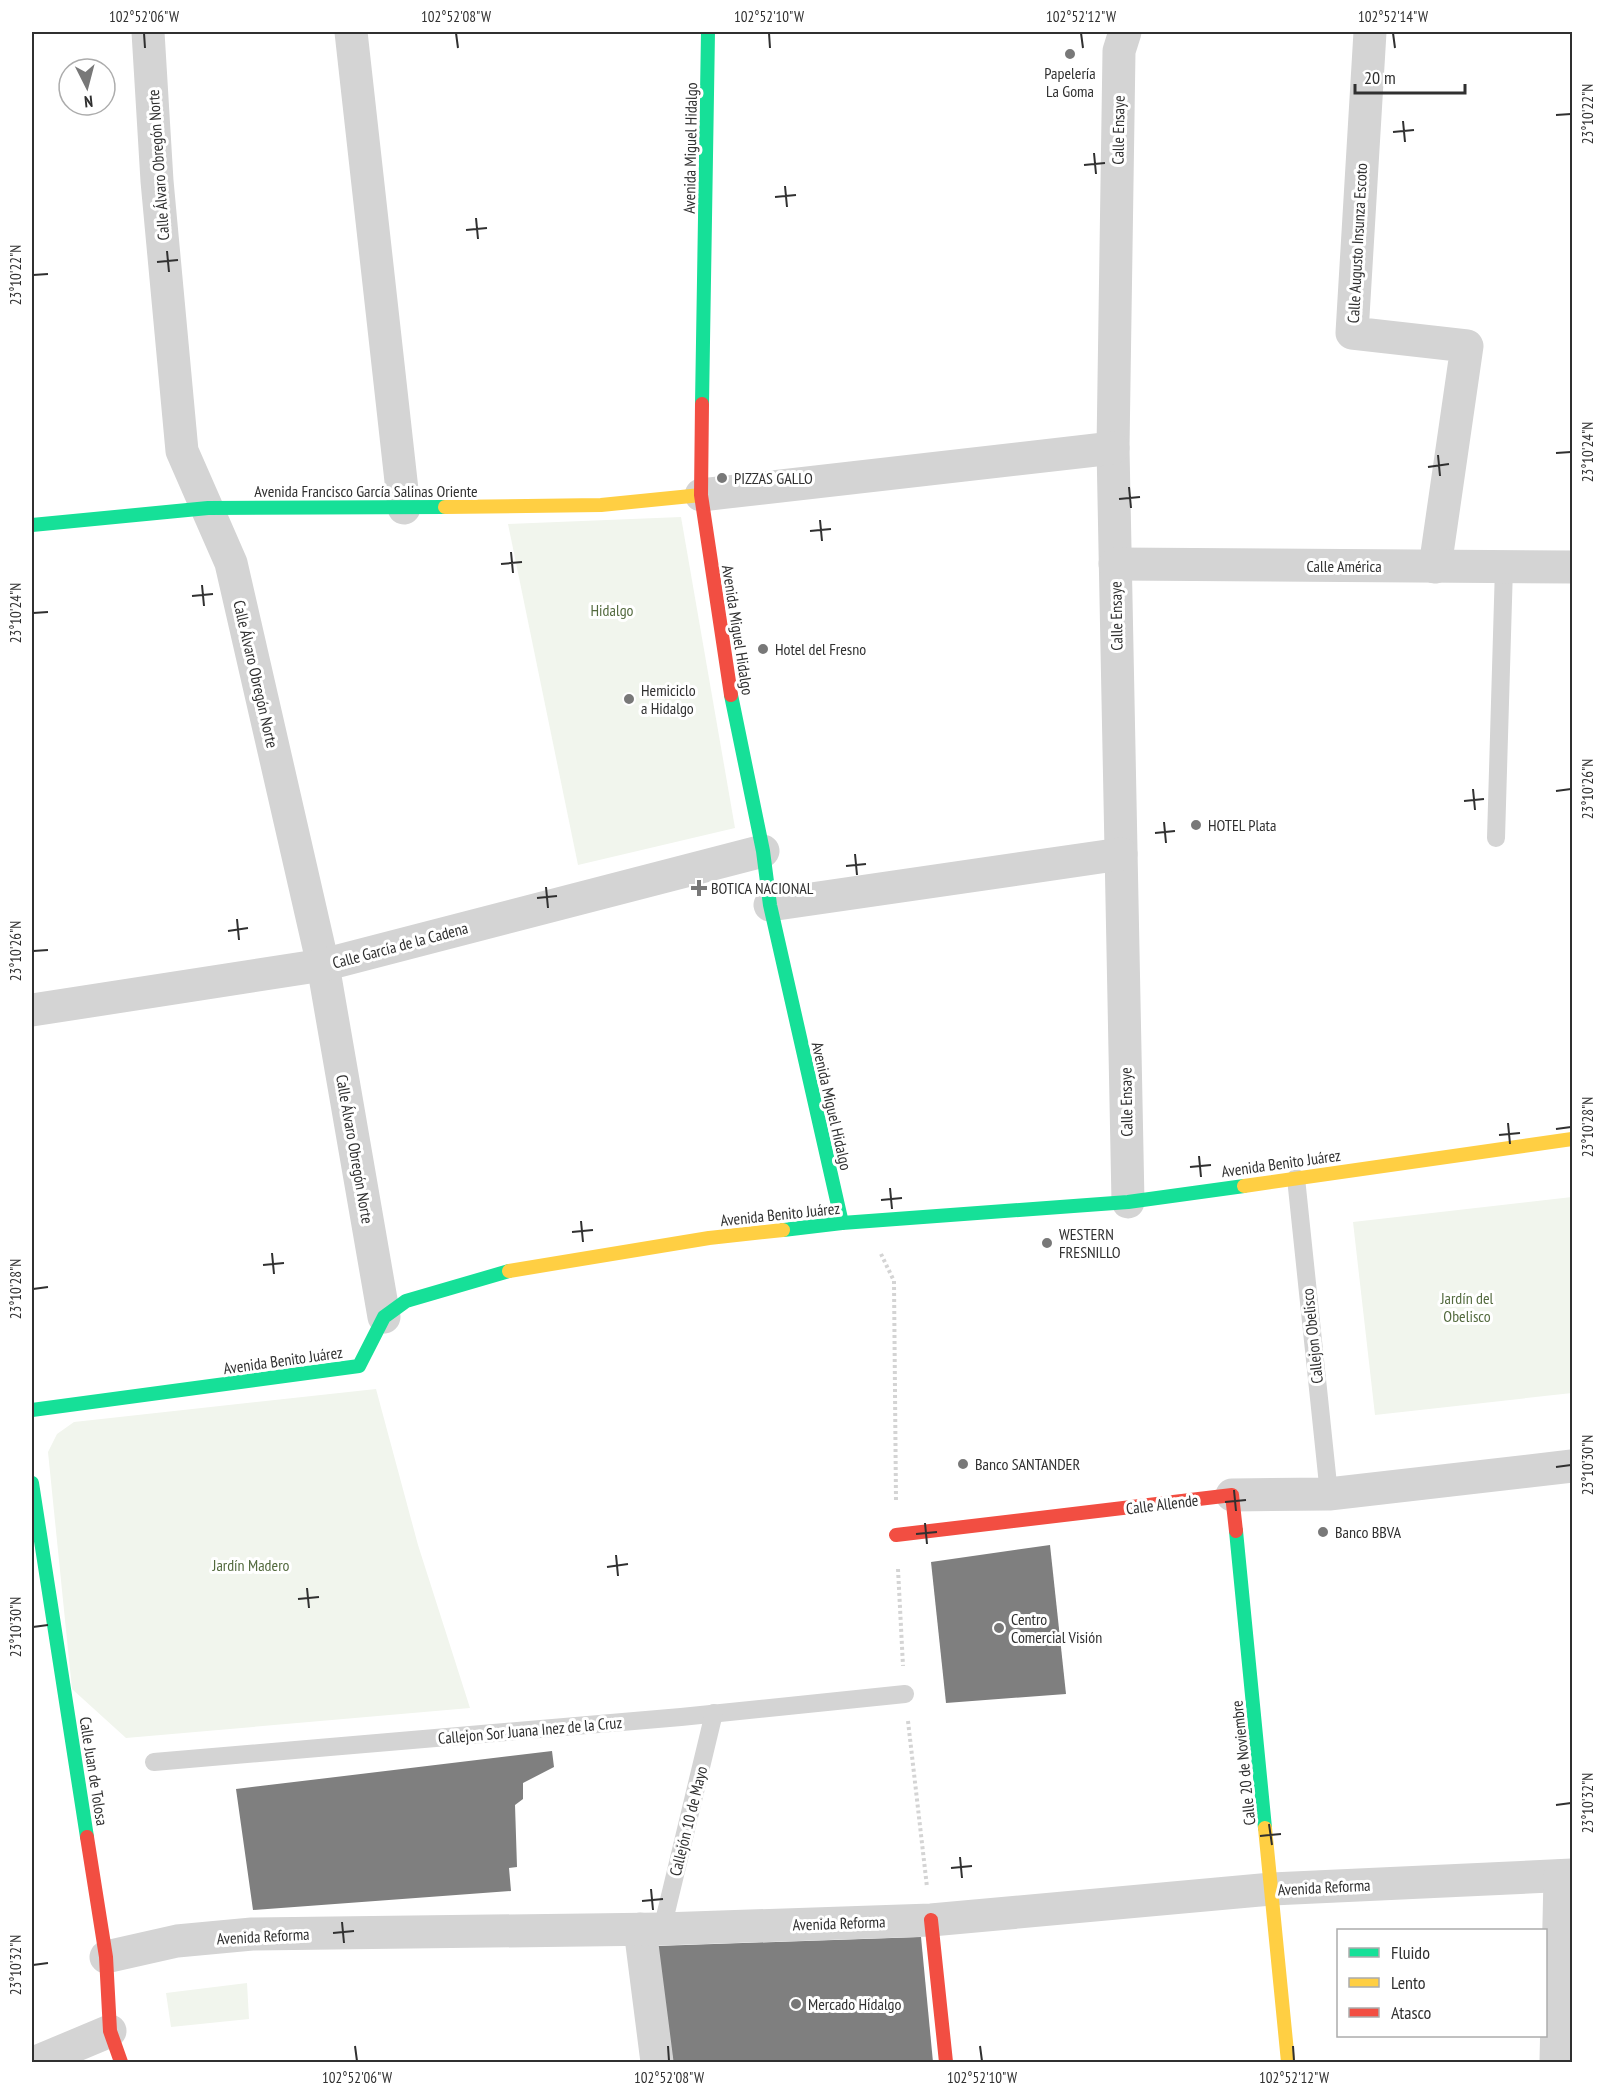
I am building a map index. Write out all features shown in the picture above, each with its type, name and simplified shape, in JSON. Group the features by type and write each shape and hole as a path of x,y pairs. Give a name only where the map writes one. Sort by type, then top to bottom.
{"street":[{"name":"Calle Álvaro Obregón Norte","path":"148,32 157,181 182,451 231,563 322,965 384,1317"},
{"path":"351,32 404,508"},
{"name":"Avenida Miguel Hidalgo","path":"708,32 700,495 732,701 763,851 770,905 842,1223"},
{"name":"Calle Ensaye","path":"1125,32 1119,51 1113,448 1128,1202"},
{"name":"Calle Augusto Insunza Escoto","path":"1370,32 1352,333 1467,346 1435,567"},
{"path":"700,495 1113,448"},
{"name":"Avenida Francisco García Salinas Oriente","path":"32,525 207,508 601,505 700,495"},
{"name":"Calle América","path":"1115,564 1572,567"},
{"name":"Calle García de la Cadena","path":"32,1010 322,965 763,851"},
{"path":"770,905 1121,854"},
{"name":"Avenida Benito Juárez","path":"32,1410 359,1366 384,1317 406,1301 502,1272 709,1238 842,1223 1128,1202 1572,1139"},
{"name":"Calle Allende","path":"896,1535 1232,1496 1329,1494 1572,1466"},
{"name":"Calle Juan de Tolosa","path":"32,1483 106,1957 110,2031 121,2062"},
{"name":"Calle 20 de Noviembre","path":"1232,1496 1288,2062"},
{"path":"1556,2062 1566,1876"},
{"name":"Avenida Reforma","path":"106,1957 177,1941 252,1934 651,1929 931,1920 1272,1889 1566,1876"},
{"path":"931,1920 946,2062"},
{"path":"651,1929 657,2062"},
{"path":"36,2062 110,2031"}],"lane":[{"path":"1496,838 1504,567"},
{"name":"Callejon Obelisco","path":"1296,1178 1329,1494"},
{"name":"Callejon Sor Juana Inez de la Cruz","path":"154,1762 905,1694"},
{"name":"Callejón 10 de Mayo","path":"651,1929 714,1713"}],"green space":[{"name":"Hidalgo","path":"681,517 735,828 578,865 508,524"},
{"name":"Jardín del Obelisco","path":"1572,1197 1572,1393 1375,1415 1353,1222"},
{"name":"Jardín Madero","path":"376,1389 418,1545 470,1708 126,1738 72,1689 48,1452 57,1434 74,1422"},
{"path":"247,1983 249,2019 171,2027 166,1993"}],"building":[{"name":"Centro Comercial Visión","path":"1050,1545 1066,1694 946,1703 931,1562"},
{"path":"552,1751 554,1767 523,1783 523,1799 515,1805 517,1867 509,1868 511,1891 253,1910 236,1789"},
{"name":"Mercado Hidalgo","path":"921,1937 933,2062 673,2062 657,1946"}],"traffic: fast":[{"path":"702,404 708,32"},
{"path":"32,525 208,508 445,507"},
{"path":"731,695 763,851 770,905 842,1223"},
{"path":"783,1230 842,1223 1128,1202 1244,1186"},
{"path":"32,1410 359,1366 384,1317 406,1301 509,1271"},
{"path":"32,1483 87,1837"},
{"path":"1236,1531 1265,1828"}],"traffic: slow":[{"path":"445,507 601,505 701,495"},
{"path":"1244,1186 1572,1139"},
{"path":"509,1271 709,1238 783,1230"},
{"path":"1265,1828 1288,2062"}],"traffic: jam":[{"path":"702,404 701,495 731,695"},
{"path":"896,1535 1232,1495 1236,1531"},
{"path":"87,1837 106,1957 110,2031 121,2062"},
{"path":"931,1920 946,2062"}],"place":[{"name":"Papelería La Goma","path":"1070,54"},
{"name":"PIZZAS GALLO","path":"722,478"},
{"name":"Hotel del Fresno","path":"763,649"},
{"name":"Hemiciclo a Hidalgo","path":"629,699"},
{"name":"HOTEL Plata","path":"1196,825"},
{"name":"BOTICA NACIONAL","path":"699,888"},
{"name":"WESTERN FRESNILLO","path":"1047,1243"},
{"name":"Banco SANTANDER","path":"963,1464"},
{"name":"Banco BBVA","path":"1323,1532"},
{"name":"Centro Comercial Visión","path":"999,1628"},
{"name":"Mercado Hidalgo","path":"796,2004"}]}
